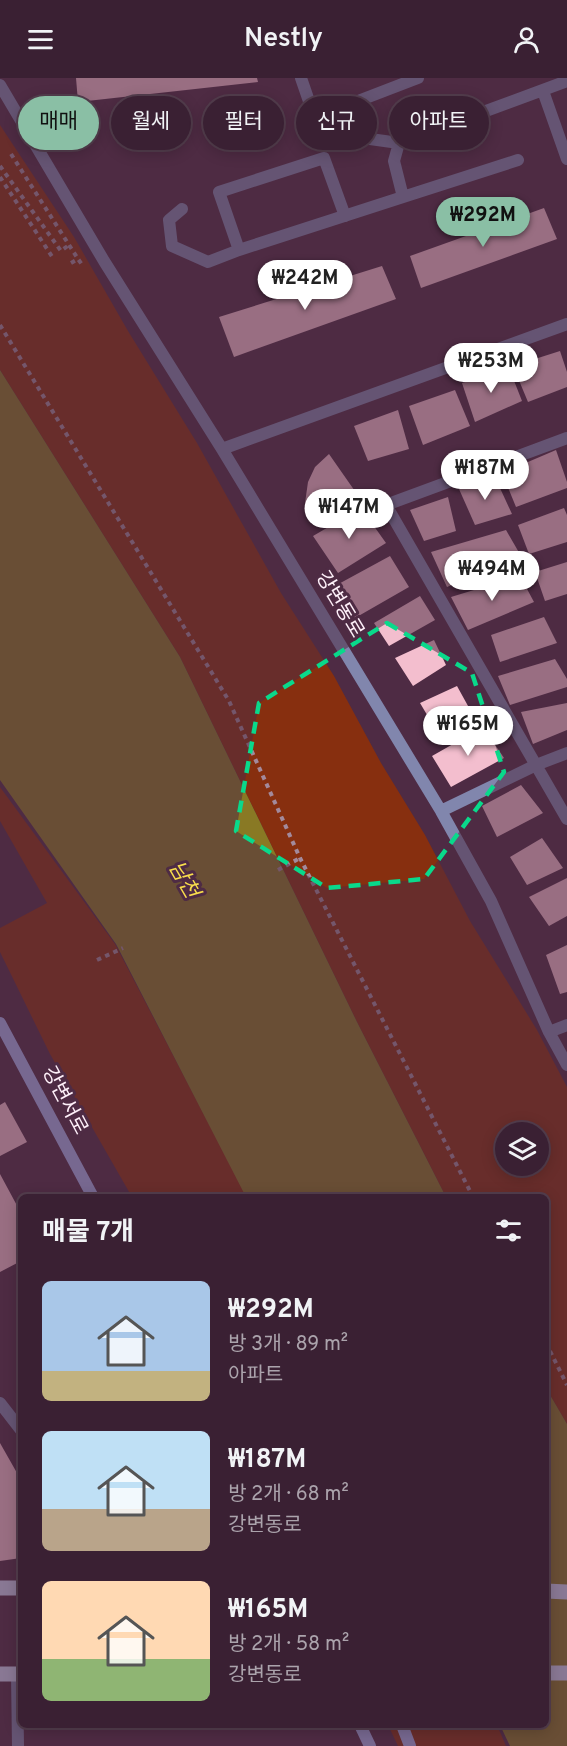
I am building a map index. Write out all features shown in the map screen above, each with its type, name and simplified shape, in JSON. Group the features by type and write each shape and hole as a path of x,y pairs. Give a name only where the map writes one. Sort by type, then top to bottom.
{"main road":[{"path":"0,1588 18,1588"},
{"path":"549,1592 567,1592"},
{"path":"549,1673 567,1673"},
{"path":"0,1674 18,1674"}],"street":[{"path":"301,78 307,96"},
{"path":"371,96 418,78"},
{"path":"489,111 567,81"},
{"name":"강변동로","path":"0,85 104,261 222,449 441,811 491,901 549,1032 567,1065"},
{"path":"543,91 567,159"},
{"path":"397,150 394,161 403,197"},
{"path":"239,250 219,192 324,158 345,216"},
{"path":"182,209 169,220 172,246 208,262 518,160"},
{"path":"222,449 567,324"},
{"path":"567,439 386,505 567,819"},
{"path":"441,811 536,765 567,753"},
{"name":"강변서로","path":"0,1023 91,1194"},
{"path":"549,1032 567,1025"},
{"path":"0,1402 18,1426"},
{"path":"18,1728 18,1746"},
{"path":"361,1728 370,1746"},
{"path":"403,1728 410,1746"}],"path":[{"path":"11,154 78,259"},
{"path":"0,166 61,251 69,245"},
{"path":"0,177 53,258"},
{"path":"0,325 229,701 300,858 471,1194"},
{"path":"278,870 300,858"},
{"path":"97,960 123,948"},
{"path":"549,1349 567,1385"}],"highlighted area":[{"path":"387,623 472,673 504,772 424,879 327,888 236,831 259,703"}],"shaded area":[{"path":"0,125 74,237 128,331 197,443 281,593 334,676 381,763 425,835 470,921 537,1030 567,1087 567,1424 549,1393 549,1194 444,1194 357,1022 180,657 0,370"},
{"path":"0,787 115,944 245,1194 130,1194 50,1054 0,952 0,928 47,903 0,821"},
{"path":"389,1728 498,1728 506,1746 398,1746"}],"water":[{"name":"남천","path":"0,370 180,657 357,1022 444,1194 244,1194 116,944 0,780"},
{"path":"549,1393 567,1424 567,1746 510,1746 501,1728 549,1728"}],"building":[{"path":"76,78 257,78 258,82 132,96 111,96 111,98 99,100 99,96 78,96"},
{"path":"544,208 557,239 421,288 410,256"},
{"path":"382,266 396,299 234,357 219,317"},
{"path":"560,351 567,372 567,387 528,402 513,366"},
{"path":"509,368 522,401 475,422 462,383"},
{"path":"455,390 470,426 423,445 409,406"},
{"path":"398,410 409,449 368,461 354,426"},
{"path":"556,450 567,488 516,507 502,473"},
{"path":"329,454 359,497 309,522 305,503 308,482 315,467"},
{"path":"494,475 512,514 475,525 459,489"},
{"path":"448,497 456,531 424,541 410,510"},
{"path":"361,508 386,543 338,573 313,536"},
{"path":"564,508 567,515 567,542 529,554 518,525"},
{"path":"506,530 521,556 447,587 431,552"},
{"path":"390,556 409,587 355,618 333,587"},
{"path":"567,562 567,594 545,601 535,572"},
{"path":"520,576 534,602 468,630 451,597"},
{"path":"420,596 435,620 389,646 374,623"},
{"path":"544,617 557,643 500,662 491,635"},
{"path":"434,640 446,665 413,686 395,658"},
{"path":"555,659 567,679 567,687 510,705 498,676"},
{"path":"457,686 473,715 439,735 420,703"},
{"path":"567,703 567,730 533,744 521,712"},
{"path":"483,727 504,758 451,787 432,756"},
{"path":"521,785 543,813 497,837 482,806"},
{"path":"542,838 563,868 527,885 510,857"},
{"path":"567,878 567,916 549,926 529,897"},
{"path":"567,945 567,992 560,994 546,955"},
{"path":"5,1102 27,1142 0,1156 0,1105"},
{"path":"0,1174 18,1207 18,1263 0,1272"},
{"path":"0,1443 18,1475 18,1558 0,1561"}]}
